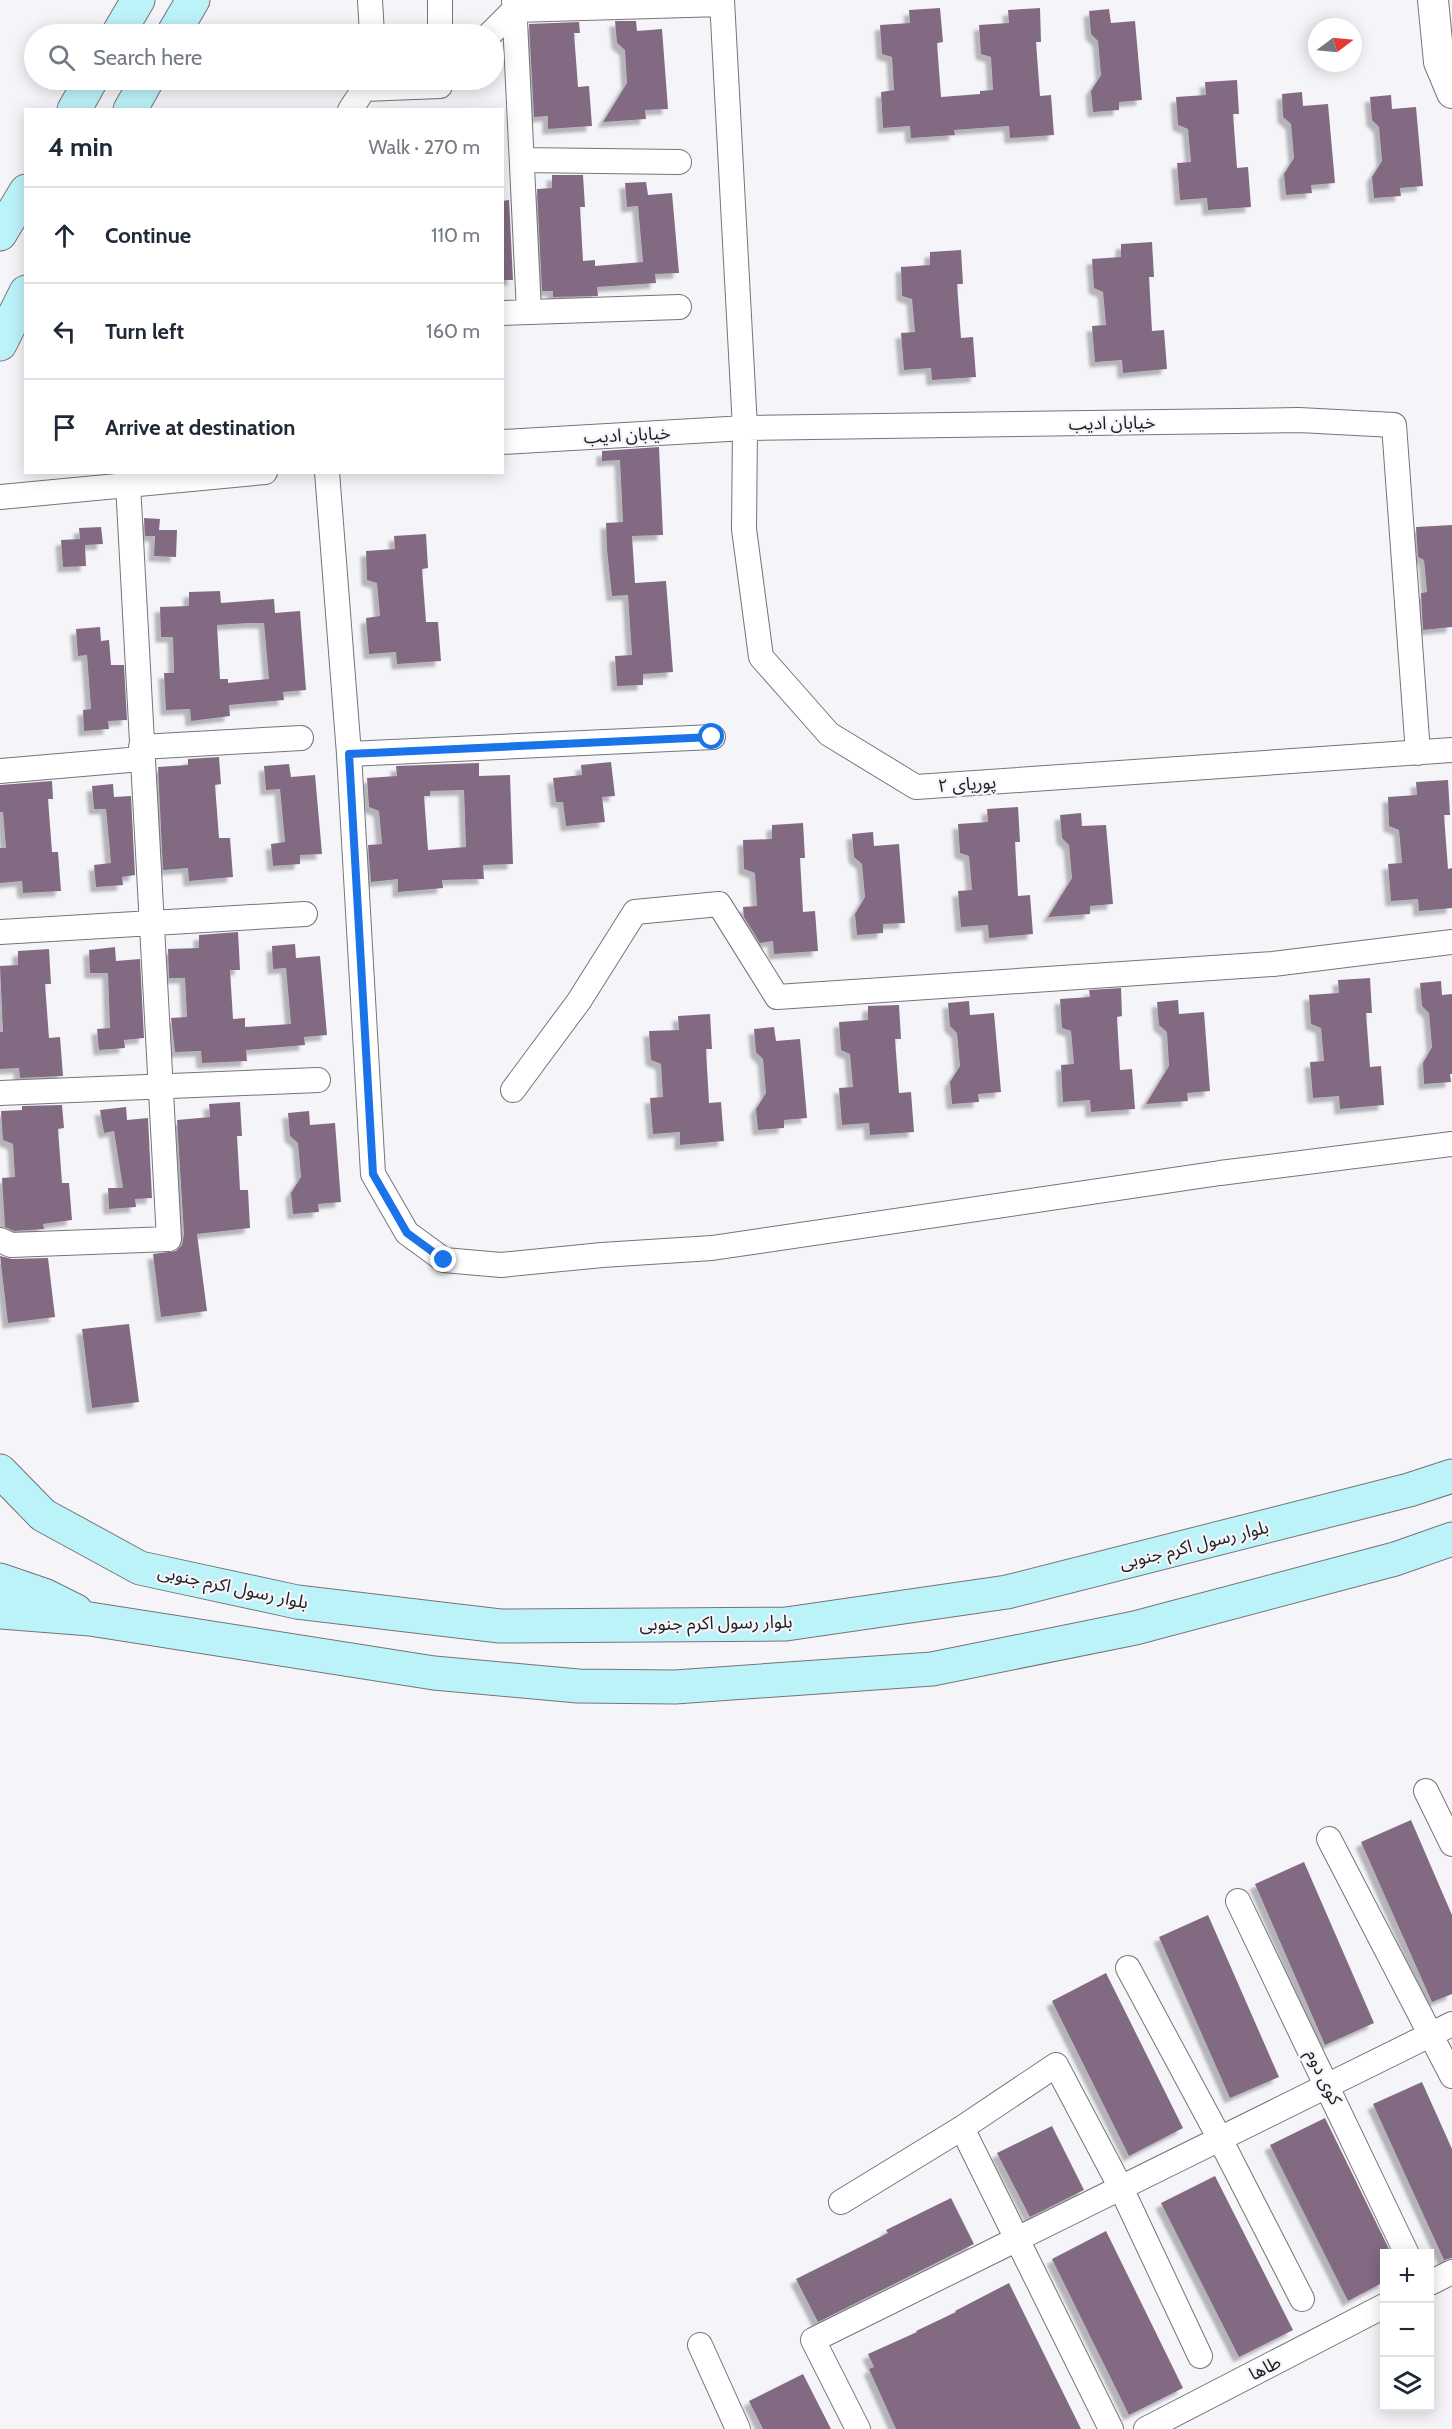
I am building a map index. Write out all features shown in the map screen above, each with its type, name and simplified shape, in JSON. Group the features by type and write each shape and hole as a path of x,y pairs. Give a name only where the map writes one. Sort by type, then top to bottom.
{"main road":[{"path":"124,24 138,0"},
{"path":"179,24 193,0"},
{"path":"75,108 85,90"},
{"path":"131,108 141,90"},
{"path":"0,234 24,194"},
{"path":"0,344 24,295"},
{"name":"بلوار رسول اکرم جنوبی","path":"0,1471 44,1515 140,1568 297,1602 500,1626 786,1624 1007,1592 1409,1490 1452,1476"},
{"path":"0,1500 44,1515"},
{"path":"0,1612 90,1619 434,1673 578,1686 675,1687 932,1669 1135,1628 1395,1559 1452,1539"},
{"path":"0,1580 44,1595 90,1619"}],"street":[{"path":"370,0 371,24"},
{"path":"440,0 440,24"},
{"path":"1433,0 1439,62 1452,93"},
{"path":"498,24 514,5 722,2"},
{"name":"پوریای ۲","path":"722,2 745,429 744,529 761,657 829,735 916,787 1452,750"},
{"path":"514,5 529,312"},
{"path":"351,108 363,90"},
{"path":"522,160 679,162"},
{"path":"504,313 679,307"},
{"name":"خیابان ادیب","path":"504,442 745,429 1299,420 1394,424 1418,753"},
{"path":"0,497 242,474"},
{"path":"327,474 349,754 373,1174 407,1233 444,1260 501,1265 602,1255 711,1248 1220,1173 1452,1144"},
{"path":"0,1240 11,1245 169,1239 128,484"},
{"path":"349,754 712,737"},
{"path":"0,771 141,753 301,738"},
{"path":"513,1090 579,1000 635,912 719,904 777,997 1273,964 1452,942"},
{"path":"0,932 305,914"},
{"path":"0,1093 318,1080"},
{"path":"1426,1791 1452,1844"},
{"path":"1329,1839 1442,2029 1452,2076"},
{"name":"کوی دوم","path":"1238,1901 1405,2249"},
{"path":"1128,1968 1220,2139 1302,2299"},
{"path":"858,2429 813,2340 1442,2029"},
{"path":"841,2202 962,2128 1056,2066 1121,2188 1200,2356"},
{"path":"962,2128 1111,2429"},
{"path":"1434,2281 1452,2272"},
{"name":"طاها","path":"1146,2429 1380,2308"},
{"path":"700,2344 738,2429"}],"building":[{"path":"940,8 943,42 937,43 941,97 980,94 980,91 993,90 991,57 981,54 979,25 1009,23 1008,10 1040,8 1041,42 1036,42 1040,96 1051,95 1054,135 1010,138 1009,126 954,130 955,135 911,138 910,126 883,128 881,92 894,90 892,57 882,54 880,25 910,23 909,10"},
{"path":"1109,9 1111,23 1135,21 1142,100 1119,102 1119,110 1093,112 1091,91 1101,75 1098,41 1091,34 1089,11"},
{"path":"615,21 636,21 637,31 662,29 668,109 645,110 646,119 603,122 627,83 625,50 617,43"},
{"path":"579,22 580,33 574,33 578,87 589,86 592,126 548,129 548,116 534,117 529,24"},
{"path":"1237,80 1239,114 1233,114 1237,168 1248,167 1251,207 1208,210 1207,198 1180,200 1177,163 1191,162 1188,129 1178,125 1176,97 1206,95 1205,82"},
{"path":"1302,92 1303,106 1328,104 1335,183 1311,185 1312,193 1286,195 1284,174 1294,158 1291,124 1283,117 1282,94"},
{"path":"1391,95 1392,109 1416,107 1423,186 1400,188 1401,196 1374,198 1372,177 1382,161 1379,127 1372,120 1370,97"},
{"path":"552,175 583,175 585,207 580,207 583,261 595,260 595,266 643,262 638,206 627,207 625,183 646,182 648,195 672,193 679,273 655,274 656,283 597,287 598,296 553,297 553,291 542,291 537,189 552,188"},
{"path":"509,200 513,280 504,280 504,201"},
{"path":"1152,242 1154,277 1149,277 1152,331 1164,330 1167,369 1123,373 1122,360 1095,362 1092,326 1106,325 1103,292 1094,288 1092,259 1121,257 1121,244"},
{"path":"961,250 963,284 957,284 961,338 973,337 976,377 932,380 931,368 904,370 901,333 915,332 912,299 902,296 901,267 930,265 930,252"},
{"path":"659,447 663,535 632,536 635,583 666,581 673,672 643,674 643,685 617,686 615,656 632,655 628,595 612,596 607,550 606,523 623,522 620,460 602,461 602,451"},
{"path":"144,518 160,519 159,530 177,530 176,557 154,556 155,536 145,536"},
{"path":"1452,525 1452,627 1423,630 1421,593 1427,592 1424,560 1418,557 1416,527"},
{"path":"101,527 103,544 85,545 86,566 63,567 61,540 80,539 79,528"},
{"path":"426,534 428,568 422,569 426,622 438,622 441,661 397,664 396,652 369,654 366,618 380,616 377,583 367,580 366,551 395,549 394,536"},
{"path":"220,591 221,603 274,599 275,613 300,611 306,690 283,692 284,700 229,705 230,716 191,721 190,709 166,710 164,673 174,673 173,637 161,637 160,607 189,606 189,592","holes":["264,623 269,679 228,683 228,679 220,679 217,625"]},
{"path":"100,627 101,641 109,640 111,665 124,665 127,720 108,721 109,729 84,731 83,710 91,709 87,655 78,656 76,629"},
{"path":"219,757 221,784 215,785 219,838 230,838 233,877 189,881 188,868 163,870 158,767 188,765 188,759"},
{"path":"611,762 615,796 602,797 605,822 566,826 563,802 556,802 553,778 582,775 581,765"},
{"path":"479,763 479,776 510,775 513,864 483,865 484,879 442,880 443,888 398,892 398,879 371,882 368,845 382,844 379,811 369,807 367,778 397,776 396,766","holes":["464,790 466,847 428,850 424,796 430,796 430,791"]},
{"path":"289,764 291,777 315,775 322,854 300,855 300,864 273,866 271,844 285,842 280,789 266,790 264,766"},
{"path":"1448,780 1450,815 1444,815 1448,869 1452,868 1452,908 1419,911 1418,899 1391,901 1388,864 1402,863 1399,830 1389,826 1388,797 1417,795 1416,782"},
{"path":"52,781 53,799 48,799 52,852 58,852 61,891 23,893 22,881 0,883 0,848 6,848 3,812 0,812 0,785"},
{"path":"113,784 114,797 131,796 135,875 122,877 123,885 96,887 94,865 111,863 106,809 94,809 92,786"},
{"path":"1018,807 1020,842 1015,842 1018,896 1030,895 1033,934 989,938 988,925 961,927 958,891 972,890 969,856 960,853 958,824 988,822 987,809"},
{"path":"1081,813 1082,826 1106,825 1113,904 1090,906 1090,914 1048,917 1072,878 1069,845 1062,838 1060,815"},
{"path":"803,823 805,858 800,858 803,912 815,911 818,951 774,954 773,941 760,943 744,917 743,907 757,906 755,873 744,869 743,840 772,839 772,825"},
{"path":"873,832 874,846 899,844 905,923 883,924 883,933 857,935 855,914 865,897 862,864 854,857 852,834"},
{"path":"238,932 240,970 230,970 233,1019 245,1018 245,1027 291,1024 286,968 273,969 272,946 295,944 296,958 320,956 327,1035 304,1037 305,1045 246,1050 247,1061 202,1063 201,1051 175,1052 171,1018 187,1017 185,978 169,978 168,949 199,948 199,935"},
{"path":"115,947 116,961 140,959 144,1038 124,1040 125,1048 99,1050 97,1029 110,1028 108,973 90,973 89,950"},
{"path":"49,949 51,984 45,984 49,1038 60,1037 63,1076 20,1078 19,1068 0,1069 0,1032 3,1032 0,966 18,965 18,951"},
{"path":"1370,978 1372,1013 1366,1013 1370,1067 1381,1066 1384,1105 1340,1109 1339,1096 1313,1098 1310,1062 1324,1061 1321,1028 1311,1024 1309,995 1339,993 1338,980"},
{"path":"1441,981 1442,995 1452,994 1451,1082 1424,1084 1423,1063 1432,1047 1429,1013 1422,1006 1420,983"},
{"path":"1121,988 1122,1016 1117,1017 1120,1070 1132,1069 1135,1109 1091,1112 1090,1100 1063,1102 1061,1065 1074,1064 1071,1031 1062,1028 1060,999 1090,997 1089,990"},
{"path":"1178,1000 1179,1014 1204,1012 1210,1091 1187,1093 1188,1101 1146,1104 1169,1066 1167,1032 1159,1025 1157,1002"},
{"path":"969,1001 970,1015 994,1013 1001,1092 978,1094 979,1102 952,1104 950,1082 960,1066 957,1033 950,1026 948,1003"},
{"path":"899,1005 901,1039 895,1039 899,1093 911,1092 914,1132 870,1135 869,1123 842,1125 839,1088 853,1087 850,1054 841,1050 839,1022 868,1020 868,1006"},
{"path":"710,1014 712,1049 706,1049 709,1103 721,1102 724,1141 680,1145 680,1132 653,1134 650,1098 663,1097 661,1064 651,1060 649,1031 679,1030 678,1016"},
{"path":"774,1027 776,1041 800,1039 807,1118 784,1120 784,1128 758,1130 756,1109 766,1093 763,1059 756,1052 754,1029"},
{"path":"240,1102 242,1136 237,1136 240,1190 248,1190 250,1228 197,1234 207,1311 161,1317 153,1254 176,1251 182,1245 184,1234 177,1120 210,1117 209,1104"},
{"path":"62,1105 64,1128 58,1129 62,1183 69,1183 72,1220 43,1224 44,1229 14,1231 5,1227 2,1178 15,1177 13,1144 3,1140 1,1111 22,1110 22,1106"},
{"path":"126,1107 127,1120 148,1118 152,1198 135,1199 136,1207 109,1209 108,1188 123,1188 114,1131 104,1133 100,1110"},
{"path":"309,1111 310,1125 335,1123 341,1202 318,1204 319,1212 293,1214 291,1193 301,1177 298,1143 290,1136 288,1113"},
{"path":"0,1256 12,1259 48,1258 55,1317 8,1323"},
{"path":"129,1324 139,1402 92,1408 82,1329"},
{"path":"1411,1820 1452,1915 1452,1994 1432,2002 1361,1842"},
{"path":"1304,1862 1374,2023 1325,2045 1255,1884"},
{"path":"1208,1915 1279,2077 1230,2098 1159,1937"},
{"path":"1106,1973 1183,2128 1129,2156 1052,2001"},
{"path":"1422,2082 1452,2149 1452,2258 1444,2260 1373,2104"},
{"path":"1325,2118 1389,2249 1380,2249 1380,2284 1348,2301 1270,2145"},
{"path":"1052,2126 1084,2190 1030,2217 997,2153"},
{"path":"1215,2176 1293,2330 1239,2357 1161,2203"},
{"path":"951,2198 974,2244 818,2322 796,2279 888,2233 886,2230"},
{"path":"1106,2231 1183,2388 1129,2415 1052,2259"},
{"path":"1009,2283 1081,2429 896,2429 869,2369 874,2367 868,2354 917,2332"},
{"path":"803,2374 831,2429 763,2429 749,2401"}],"route":[{"path":"444,1260 407,1233 373,1174 349,754 712,737"}]}
